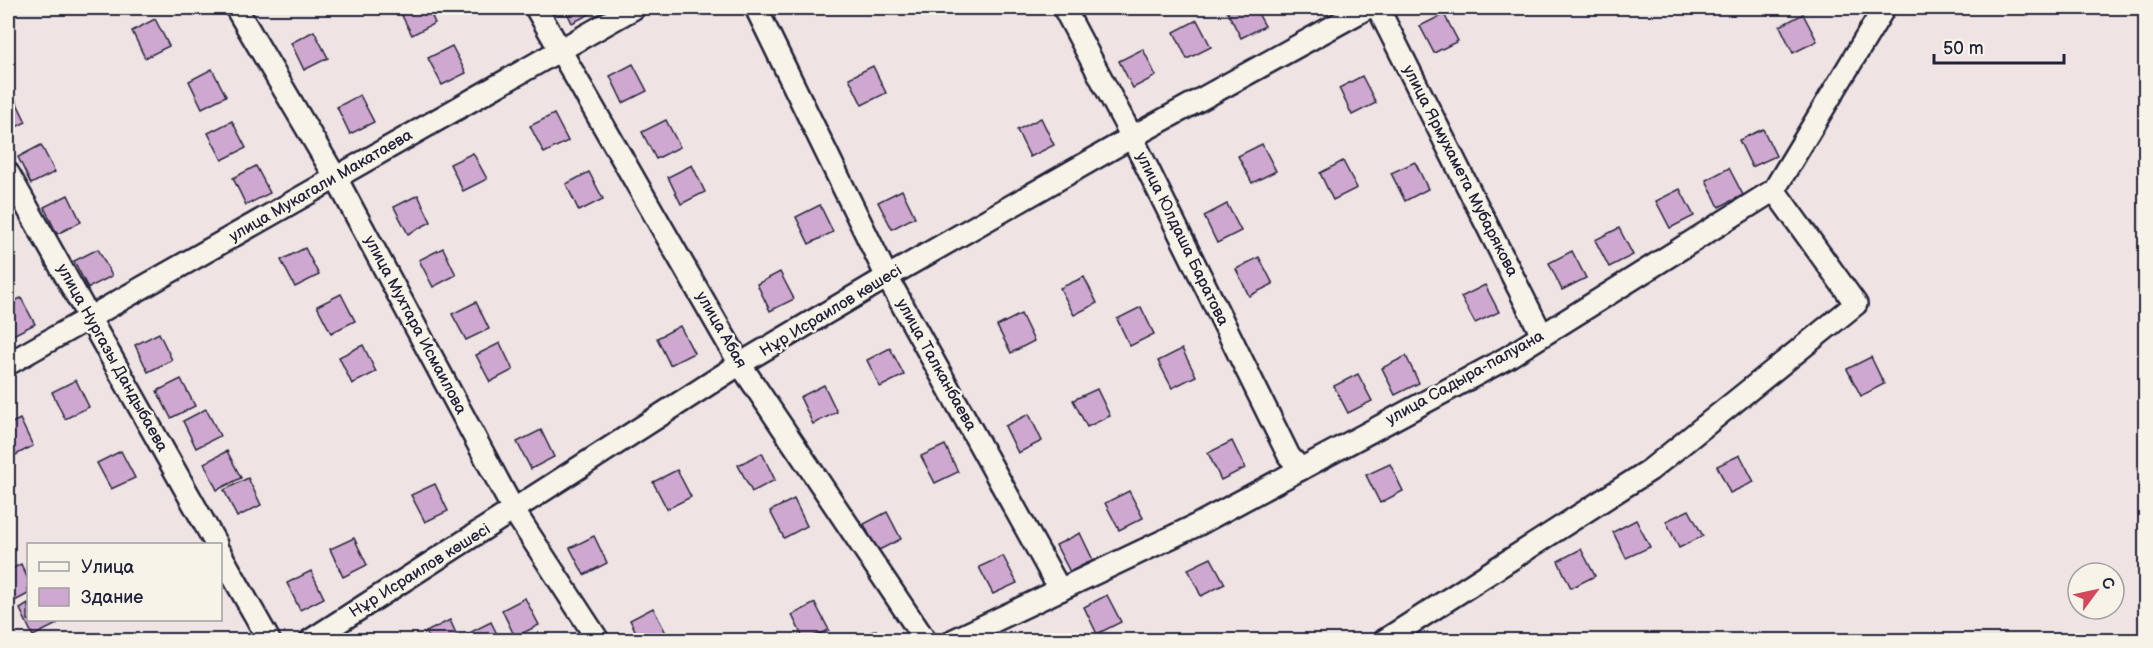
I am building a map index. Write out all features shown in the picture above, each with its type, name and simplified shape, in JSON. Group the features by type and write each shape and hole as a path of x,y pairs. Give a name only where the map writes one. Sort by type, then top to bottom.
{"street":[{"name":"улица Мухтара Исмаилова","path":"236,8 336,178 514,511 598,640"},
{"name":"улица Абая","path":"536,8 740,364 925,640"},
{"name":"улица Мукагали Макатаева","path":"8,364 634,8"},
{"name":"улица Талканбаева","path":"756,8 887,277 1060,590"},
{"name":"улица Юлдаша Баратова","path":"1064,8 1132,137 1289,456 1301,469"},
{"name":"Нұр Исраилов көшесі","path":"311,640 740,364 1132,137 1366,8"},
{"name":"улица Ярмухамета Мубарякова","path":"1378,8 1542,335"},
{"name":"улица Садыра-палуана","path":"954,640 1197,525 1505,359 1774,190 1884,8"},
{"name":"улица Нургазы Дандыбаева","path":"8,173 215,543"},
{"path":"1384,640 1650,470 1856,304 1774,190"},
{"path":"222,557 269,640"}],"building":[{"path":"398,8 428,8 435,23 412,35"},
{"path":"565,8 594,8 596,11 572,23"},
{"path":"1234,8 1255,8 1265,26 1241,38 1227,11"},
{"path":"1444,14 1458,41 1434,53 1420,26"},
{"path":"1803,14 1817,41 1793,53 1780,26"},
{"path":"155,19 169,46 145,58 132,31"},
{"path":"1197,20 1211,47 1187,59 1174,32"},
{"path":"314,31 328,58 304,70 291,43"},
{"path":"452,46 466,73 442,85 428,58"},
{"path":"1143,49 1156,76 1133,88 1119,61"},
{"path":"633,64 647,91 623,103 610,76"},
{"path":"873,66 886,93 862,105 849,78"},
{"path":"212,69 226,96 202,108 189,81"},
{"path":"1362,76 1376,103 1352,115 1339,88"},
{"path":"13,95 26,122 8,131 8,97"},
{"path":"360,95 374,122 350,134 337,107"},
{"path":"554,114 568,141 544,153 530,126"},
{"path":"1041,118 1054,145 1030,157 1017,130"},
{"path":"666,120 680,147 656,159 642,132"},
{"path":"232,121 246,148 222,160 208,133"},
{"path":"1763,129 1776,156 1752,167 1739,140"},
{"path":"1262,144 1276,171 1252,183 1238,156"},
{"path":"41,145 55,172 31,184 18,157"},
{"path":"473,153 487,179 463,191 450,164"},
{"path":"1343,161 1357,188 1333,200 1320,173"},
{"path":"1415,162 1428,189 1405,201 1391,173"},
{"path":"692,165 705,192 681,204 668,177"},
{"path":"256,166 270,193 246,205 233,178"},
{"path":"1729,168 1743,195 1719,207 1706,180"},
{"path":"589,172 603,199 579,211 566,184"},
{"path":"1680,189 1694,216 1670,228 1656,201"},
{"path":"902,190 915,217 892,229 878,202"},
{"path":"68,195 81,222 57,234 44,207"},
{"path":"418,195 431,222 408,234 394,207"},
{"path":"1227,204 1241,231 1217,243 1204,216"},
{"path":"820,205 833,232 809,244 796,217"},
{"path":"1619,228 1633,255 1609,267 1595,240"},
{"path":"305,248 319,275 295,287 281,260"},
{"path":"443,248 456,275 433,287 419,260"},
{"path":"98,249 112,276 88,288 74,261"},
{"path":"1572,251 1586,278 1562,290 1549,263"},
{"path":"1259,257 1273,284 1249,296 1236,269"},
{"path":"780,272 794,299 770,311 757,284"},
{"path":"1084,277 1097,303 1074,315 1060,288"},
{"path":"1485,285 1499,312 1475,323 1461,297"},
{"path":"341,294 355,321 331,333 317,306"},
{"path":"21,298 35,324 11,336 8,330 8,304"},
{"path":"476,302 489,329 466,340 452,314"},
{"path":"1141,307 1154,334 1130,346 1117,319"},
{"path":"1021,314 1034,341 1011,353 997,326"},
{"path":"680,326 694,353 670,365 657,338"},
{"path":"159,333 172,360 148,372 135,345"},
{"path":"500,343 513,370 490,382 476,355"},
{"path":"363,345 376,372 352,384 339,357"},
{"path":"890,348 904,375 880,387 867,360"},
{"path":"1182,349 1196,376 1172,388 1158,361"},
{"path":"1406,356 1419,383 1395,395 1382,368"},
{"path":"1871,357 1884,384 1861,396 1847,369"},
{"path":"1358,374 1372,401 1348,413 1334,386"},
{"path":"181,379 195,406 171,418 157,391"},
{"path":"76,380 89,407 65,419 52,392"},
{"path":"824,385 837,412 813,424 800,397"},
{"path":"1097,389 1110,416 1087,427 1073,400"},
{"path":"206,409 220,436 196,448 183,421"},
{"path":"1029,414 1042,441 1018,453 1005,426"},
{"path":"20,419 33,446 10,458 8,425"},
{"path":"541,430 554,457 531,469 517,442"},
{"path":"1232,441 1245,468 1221,480 1208,453"},
{"path":"945,445 958,472 935,483 921,456"},
{"path":"121,451 135,478 111,489 97,463"},
{"path":"227,451 241,478 217,490 204,463"},
{"path":"762,453 775,480 752,492 738,465"},
{"path":"1740,455 1754,482 1730,493 1717,466"},
{"path":"1390,464 1403,491 1380,503 1366,475"},
{"path":"677,470 691,497 667,509 653,482"},
{"path":"248,478 261,505 237,517 224,490"},
{"path":"435,484 448,511 425,522 411,495"},
{"path":"1129,491 1143,518 1119,530 1105,503"},
{"path":"794,499 807,526 784,538 770,511"},
{"path":"1689,510 1703,536 1679,548 1666,521"},
{"path":"887,512 901,539 877,551 864,524"},
{"path":"1636,520 1650,547 1626,558 1613,532"},
{"path":"1080,533 1093,560 1070,572 1056,545"},
{"path":"594,536 607,563 584,575 570,548"},
{"path":"354,538 367,565 343,577 330,549"},
{"path":"1581,549 1595,576 1571,588 1558,561"},
{"path":"1003,556 1017,583 993,594 979,567"},
{"path":"1211,558 1225,584 1201,596 1188,569"},
{"path":"21,564 27,577 27,595 11,603 8,597 8,571"},
{"path":"311,571 324,598 300,610 287,583"},
{"path":"1107,595 1121,622 1097,634 1084,607"},
{"path":"525,598 539,625 515,637 502,610"},
{"path":"815,603 829,630 804,640 792,615"},
{"path":"27,605 27,621 56,621 57,624 33,636 20,609"},
{"path":"653,608 667,635 656,640 640,640 630,620"},
{"path":"450,620 459,640 430,640 426,632"},
{"path":"491,622 500,640 470,640 467,634"},
{"path":"876,630 881,640 855,640"}]}
